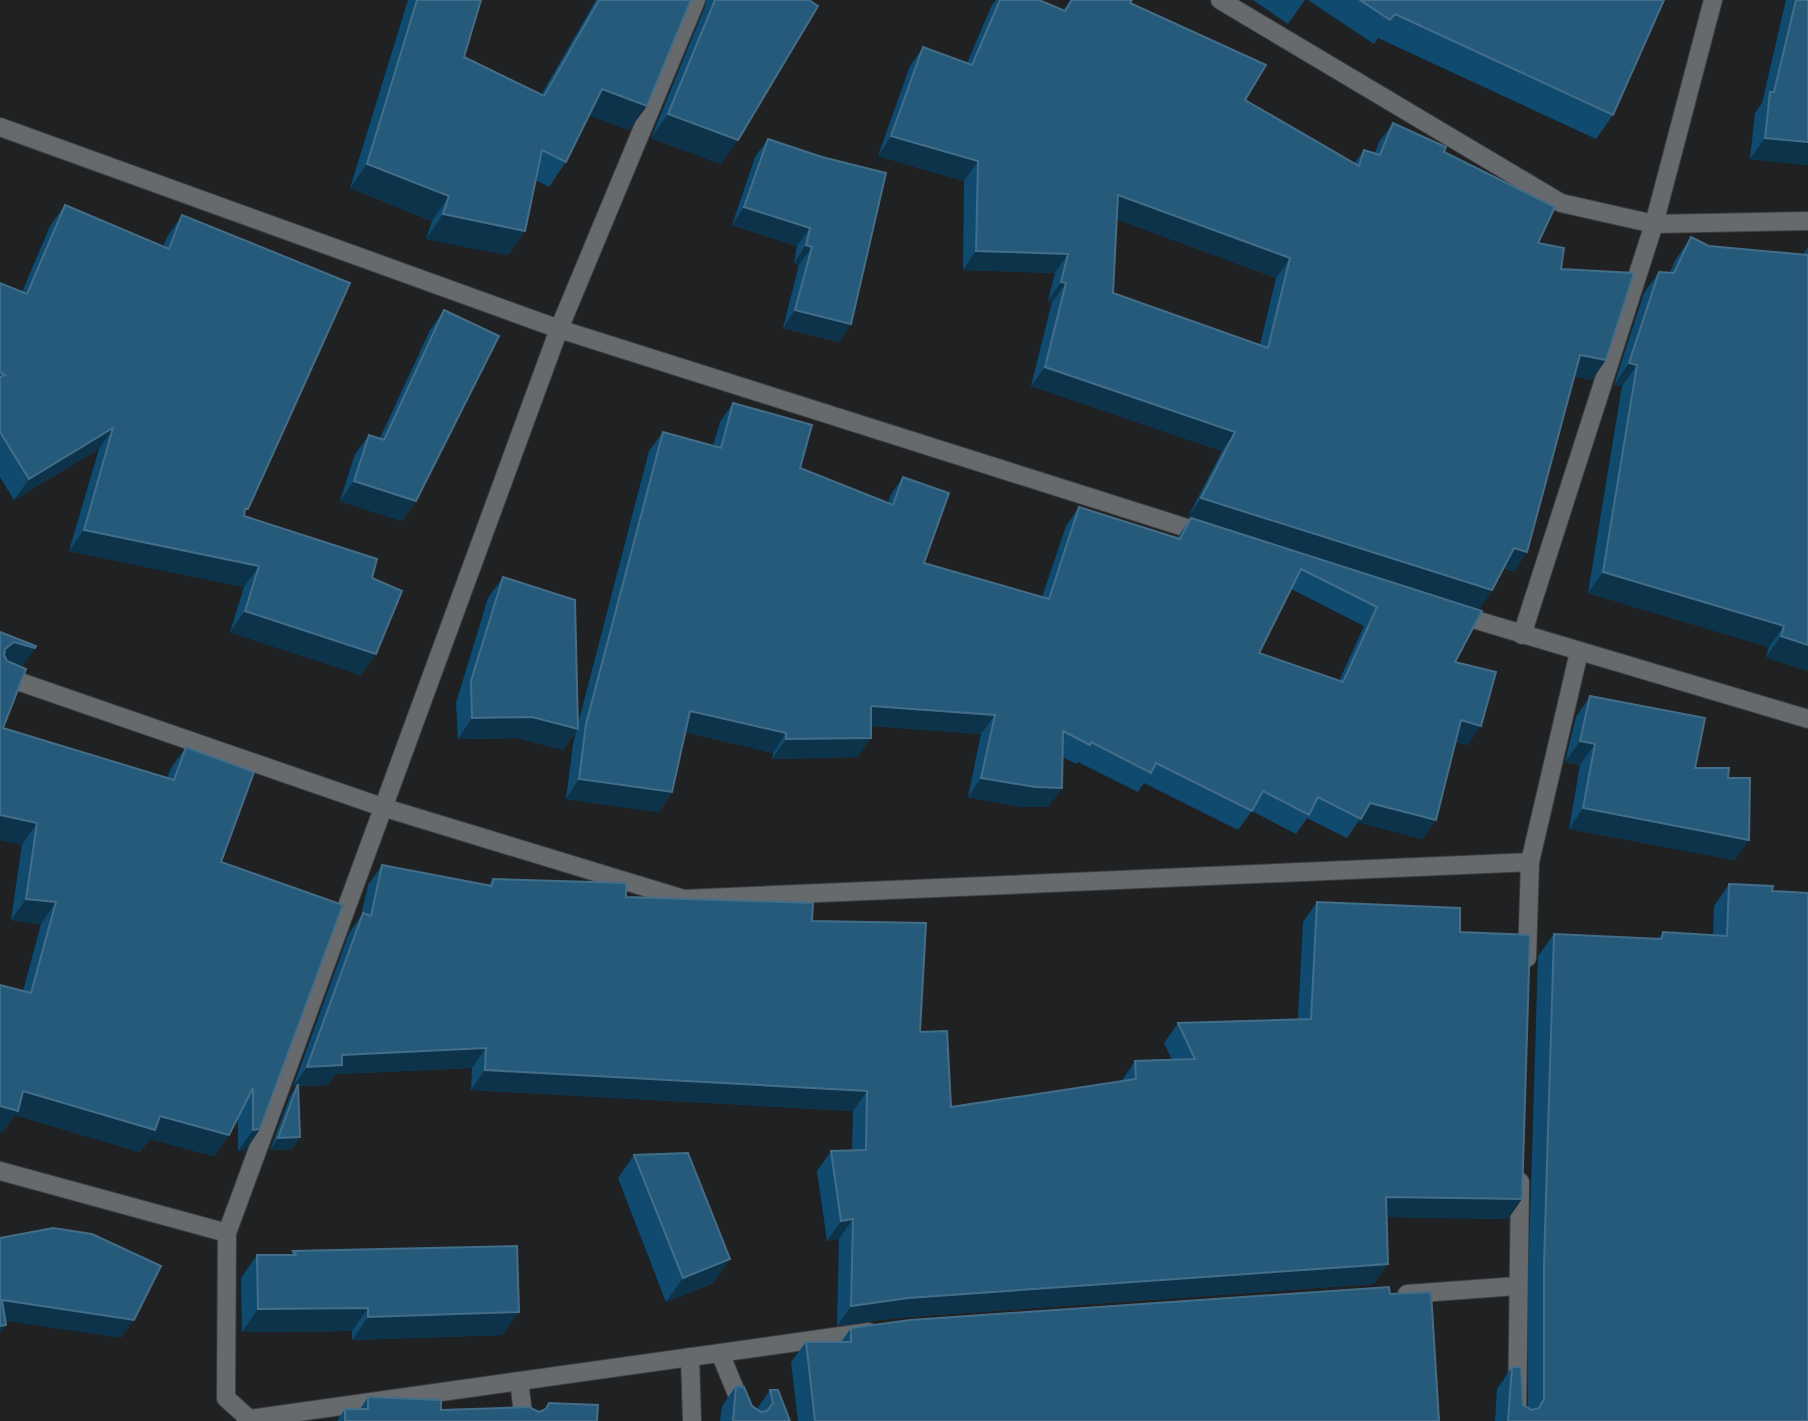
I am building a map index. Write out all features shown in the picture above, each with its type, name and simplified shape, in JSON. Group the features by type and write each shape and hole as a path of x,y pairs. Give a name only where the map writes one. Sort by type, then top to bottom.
{"street":[{"path":"696,0 559,330 227,1233 226,1398 248,1420 881,1331"},
{"path":"1220,0 1560,203 1654,224 1808,221"},
{"path":"1522,635 1654,224 1713,0"},
{"path":"0,127 559,330 1232,543"},
{"path":"1443,610 1808,719"},
{"path":"1527,972 1530,862 1578,652"},
{"path":"0,676 382,807 684,899 1530,862"},
{"path":"1517,1421 1521,1163"},
{"path":"0,1171 227,1233"},
{"path":"1392,1295 1517,1286"},
{"path":"720,1353 748,1421"},
{"path":"690,1357 692,1421"},
{"path":"519,1381 524,1421"}],"building":[{"path":"417,0 481,0 464,57 544,96 599,0 691,0 647,106 602,89 566,162 542,150 525,231 443,214 449,196 367,164"},
{"path":"715,0 809,0 818,6 738,140 668,114"},
{"path":"1000,0 1039,0 1065,11 1072,0 1132,0 1130,3 1266,65 1245,100 1359,166 1364,150 1380,155 1393,123 1446,147 1444,152 1555,207 1538,243 1564,248 1561,269 1634,273 1606,360 1580,355 1527,552 1514,548 1492,590 1201,498 1235,432 1045,367 1066,283 1061,282 1068,254 976,251 978,161 891,136 923,47 972,65","holes":["1118,195 1290,258 1268,348 1113,293"]},
{"path":"1360,0 1664,0 1613,115 1395,14 1390,20"},
{"path":"1796,0 1808,0 1808,142 1765,138 1770,92 1774,92"},
{"path":"768,139 822,157 886,173 851,324 795,310 812,247 806,245 810,228 744,207"},
{"path":"65,205 169,249 182,215 350,283 244,516 377,559 372,578 402,591 376,654 245,611 259,566 84,530 113,428 29,479 0,432 0,377 5,375 0,372 0,283 27,294"},
{"path":"1691,237 1709,246 1808,255 1808,645 1781,636 1784,626 1603,572 1637,365 1629,363 1659,272 1674,273"},
{"path":"444,310 499,336 416,501 354,481 369,435 384,440"},
{"path":"733,403 812,425 800,468 893,505 903,477 949,493 924,563 1049,599 1079,507 1180,539 1191,518 1482,611 1455,662 1496,672 1481,726 1461,720 1436,820 1370,803 1361,819 1318,797 1309,815 1263,791 1252,811 1156,763 1151,773 1091,742 1090,745 1063,731 1062,788 1035,787 981,778 995,715 871,706 871,738 786,739 786,733 690,711 672,792 579,779 586,724 663,432 721,448","holes":["1301,569 1377,607 1343,682 1259,653"]},
{"path":"503,577 575,600 578,729 532,717 472,718 471,681"},
{"path":"0,632 36,646 35,648 14,642 5,649 7,661 26,669 3,728 174,780 186,747 254,772 221,862 343,905 260,1129 253,1130 253,1088 229,1135 160,1116 155,1130 23,1091 18,1111 0,1106 0,985 31,993 56,902 26,899 37,823 0,815"},
{"path":"1590,696 1705,718 1695,768 1729,768 1728,778 1750,778 1749,840 1583,808 1595,744 1580,741"},
{"path":"382,865 492,886 493,879 626,883 626,897 813,903 812,921 926,923 920,1032 947,1031 951,1107 1136,1079 1135,1061 1195,1059 1178,1023 1311,1019 1317,902 1460,908 1460,932 1530,935 1522,1199 1386,1197 1388,1264 908,1298 851,1306 853,1219 841,1221 831,1151 866,1150 867,1091 485,1070 486,1048 342,1055 342,1065 307,1067 363,913 371,916"},
{"path":"1729,884 1773,886 1772,891 1808,893 1808,1421 1508,1421 1512,1367 1521,1367 1523,1405 1532,1410 1539,1408 1544,1399 1544,1264 1554,934 1662,939 1663,932 1727,936"},
{"path":"298,1084 300,1137 278,1138"},
{"path":"688,1153 730,1259 683,1278 634,1155"},
{"path":"53,1228 92,1234 161,1266 134,1320 2,1300 6,1325 0,1326 0,1238"},
{"path":"517,1246 519,1312 368,1317 368,1308 258,1309 257,1255 296,1255 293,1251"},
{"path":"1389,1287 1390,1294 1431,1292 1439,1421 815,1421 806,1342 851,1342 851,1328 910,1320"},
{"path":"736,1386 744,1387 752,1406 761,1412 767,1411 773,1403 770,1390 778,1390 790,1421 733,1421"},
{"path":"368,1397 441,1400 441,1410 529,1407 539,1412 546,1409 549,1403 598,1405 597,1421 345,1421 345,1409 368,1409"}]}
